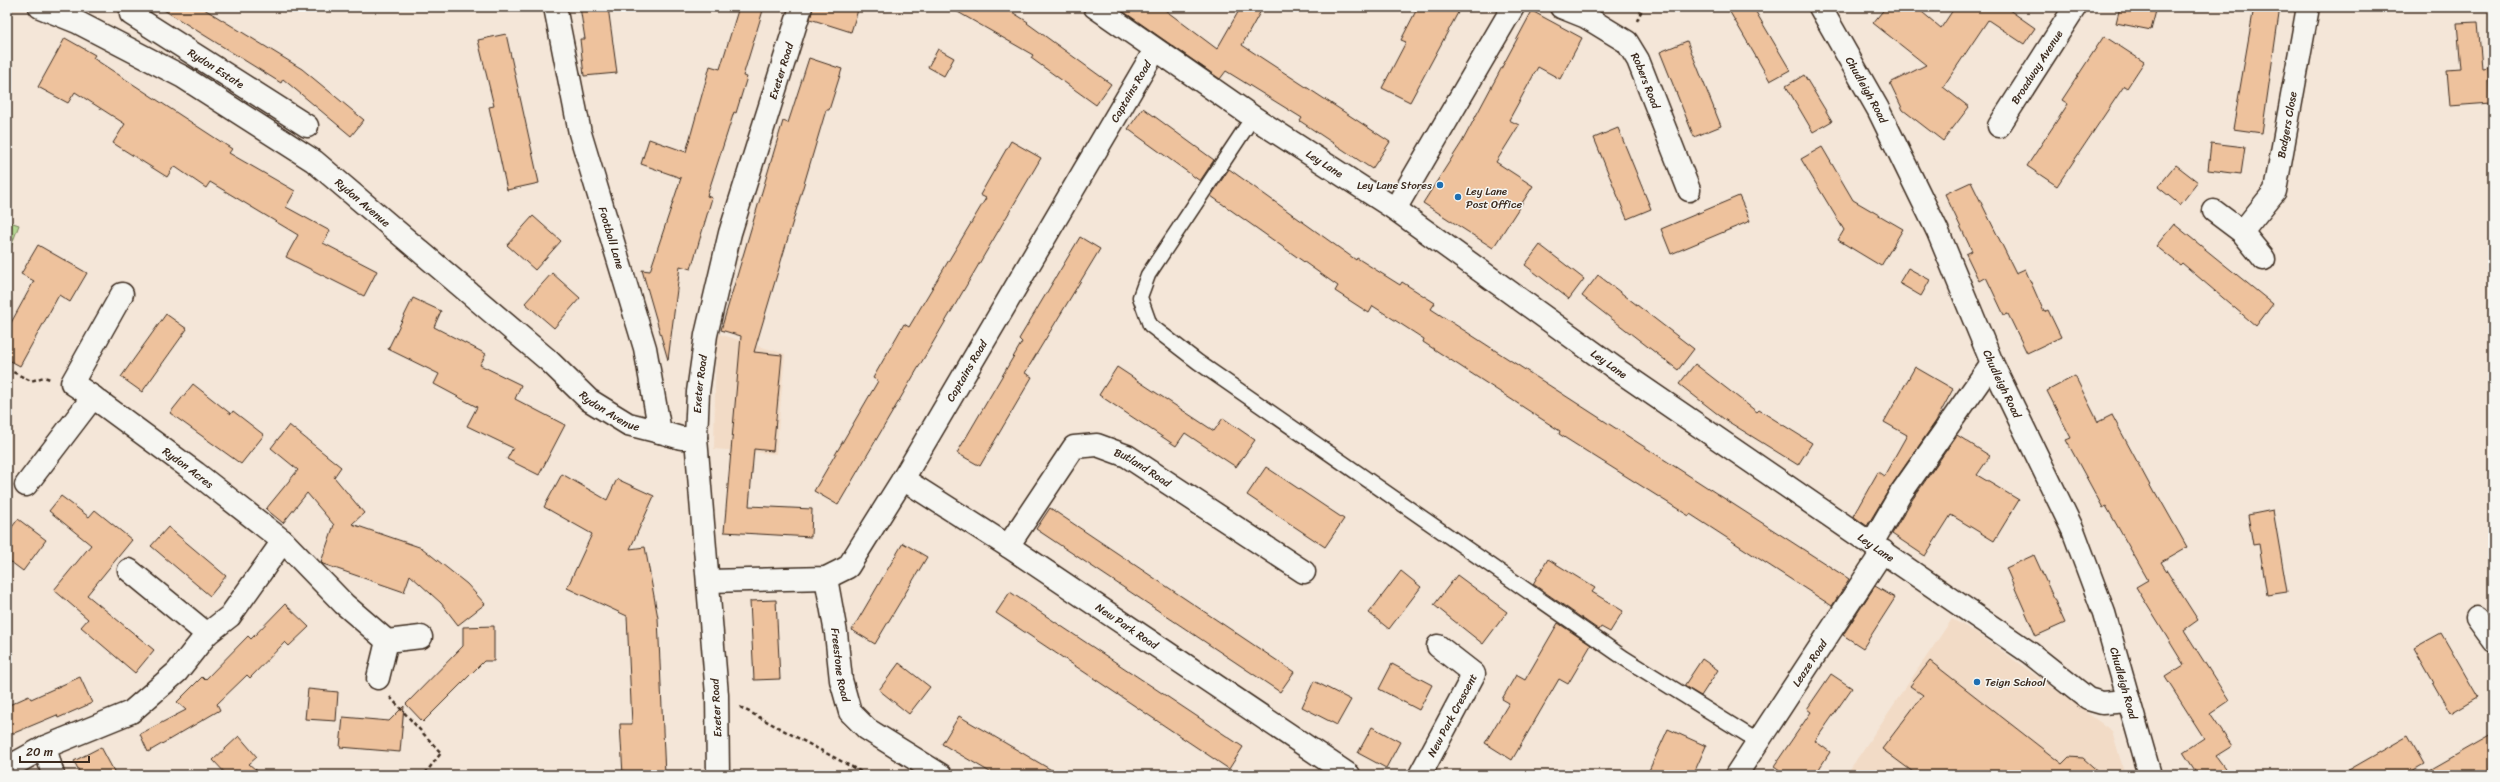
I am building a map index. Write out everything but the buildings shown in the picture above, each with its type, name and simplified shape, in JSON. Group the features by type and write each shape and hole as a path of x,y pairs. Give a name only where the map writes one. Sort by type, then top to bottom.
{"street":[{"name":"Rydon Avenue","path":"40,7 77,22 183,77 314,161 548,360 589,400 628,424 660,432"},
{"name":"Rydon Estate","path":"131,7 131,14 307,126"},
{"name":"Football Lane","path":"555,7 580,133 644,348 660,432"},
{"name":"Exeter Road","path":"718,775 717,695 709,581 696,438 698,392 706,335 730,233 801,7"},
{"name":"Ley Lane","path":"1095,7 1253,117 1395,209 1619,371 2030,653 2088,699 2102,703 2129,701"},
{"path":"1395,209 1513,7"},
{"name":"Robers Road","path":"1561,7 1586,17 1627,42 1638,60 1689,190"},
{"name":"Chudleigh Road","path":"1820,7 1878,109 1938,232 1992,363 2073,530 2104,613 2150,775"},
{"name":"Broadway Avenue","path":"1999,126 2075,7"},
{"name":"Badgers Close","path":"2242,232 2275,191 2308,7"},
{"name":"Captains Road","path":"709,581 826,578 848,567 904,479 1155,50"},
{"path":"2214,211 2242,232 2264,259"},
{"path":"72,383 122,294"},
{"name":"Leaze Road","path":"1736,775 1759,742 1877,547 1901,494 1992,363"},
{"name":"Rydon Acres","path":"72,383 93,396 196,473 283,541 344,604 387,641"},
{"path":"26,485 93,396"},
{"path":"660,432 681,438 696,438"},
{"name":"Butland Road","path":"1008,546 1074,447 1097,445 1127,456 1304,572"},
{"name":"New Park Road","path":"904,479 1008,546 1346,774"},
{"path":"7,768 45,747 131,712 177,672 207,634 230,616 283,541"},
{"path":"129,570 207,634"},
{"name":"Freestone Road","path":"826,578 836,633 841,680 850,712 867,729 941,775"},
{"path":"2477,618 2493,640"},
{"path":"378,678 387,641 421,637"},
{"name":"New Park Crescent","path":"1420,775 1474,674 1438,646"},
{"path":"45,747 53,775"}],"lane":[{"path":"1253,117 1148,275 1140,297 1150,325 1198,362 1624,658 1759,742"}],"path":[{"path":"7,369 31,381 44,377 72,383"},
{"path":"378,678 394,704 441,753 424,775"},
{"path":"717,695 867,775"}],"shaded area":[{"path":"716,333 785,354 776,454 714,449"},
{"name":"Teign School","path":"1952,619 1977,633 2112,731 2125,775 1846,775"}],"green space":[{"path":"7,221 19,225 7,257"}],"place":[{"name":"Ley Lane Stores","path":"1440,185"},
{"name":"Ley Lane Post Office","path":"1458,197"},
{"name":"Teign School","path":"1977,682"}]}
